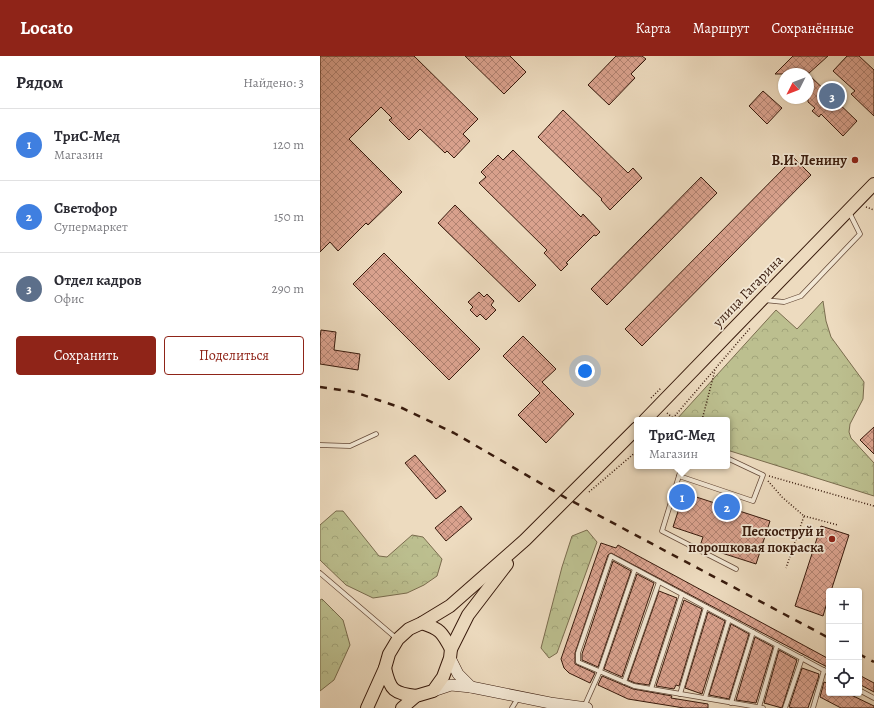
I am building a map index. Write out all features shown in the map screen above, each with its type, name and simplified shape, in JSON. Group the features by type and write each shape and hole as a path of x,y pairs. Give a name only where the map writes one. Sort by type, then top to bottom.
{"main road":[{"name":"улица Гагарина","path":"651,417 760,300 848,210 872,191"},
{"path":"367,708 385,668 389,654 398,639 409,629 450,606 525,540 634,431"},
{"path":"433,691 443,677 450,653 468,615 525,540"},
{"path":"422,623 435,628 444,636 458,674 471,687"},
{"path":"385,668 388,682 399,693 416,696"},
{"path":"402,708 416,696 451,685 471,687 518,697 549,706 585,708"}],"lane":[{"path":"760,300 784,302 801,296 860,234 848,210"},
{"path":"320,445 350,446 376,434"},
{"path":"679,476 753,501 763,474 730,459"},
{"path":"681,469 662,531 736,569"},
{"path":"777,645 761,708 634,686 578,662 578,653 611,556 824,670 813,708"},
{"path":"585,708 600,671 635,569"},
{"path":"320,574 398,639"},
{"path":"624,682 659,582"},
{"path":"651,689 682,594"},
{"path":"680,694 706,607"},
{"path":"705,698 729,619"},
{"path":"730,703 753,632"},
{"path":"785,708 802,658"},
{"path":"862,692 874,698"},
{"path":"512,708 518,697"}],"path":[{"path":"865,207 874,210"},
{"path":"703,417 716,368"},
{"path":"587,494 634,454"},
{"path":"763,474 874,506"},
{"path":"763,474 782,498 804,516 838,525"},
{"path":"786,568 804,516"}],"green space":[{"path":"823,301 826,321 831,337 864,382 863,399 850,424 849,432 851,438 874,463 874,496 730,451 730,417 679,417 776,310 797,329"},
{"path":"336,511 343,511 379,556 387,557 412,535 423,537 442,559 437,576 424,585 407,593 373,598 346,585 320,560 320,525"},
{"path":"587,530 597,542 557,653 549,658 541,648 562,567 572,536"},
{"path":"322,599 343,620 350,645 334,680 320,691 320,600"}],"building":[{"path":"320,56 414,56 478,119 463,134 470,141 454,158 447,151 445,153 420,129 409,140 389,120 392,118 381,107 349,139 402,192 368,225 366,223 338,251 330,242 320,252"},
{"path":"465,56 510,56 526,72 504,94"},
{"path":"616,56 642,56 646,59 631,74 635,78 609,105 588,85"},
{"path":"793,56 828,56 814,69 781,68"},
{"path":"847,56 859,56 874,70 874,116 851,94 855,91 833,71"},
{"path":"814,80 857,121 843,136 821,114 819,117 812,111 815,108 810,104 814,104"},
{"path":"763,91 782,108 767,124 749,106"},
{"path":"563,110 628,173 633,168 642,178 610,210 601,200 602,199 538,137"},
{"path":"513,150 581,217 583,214 600,232 596,236 594,235 566,263 568,264 561,271 544,253 547,250 479,183 486,177 481,172 498,155 503,160"},
{"path":"794,158 811,175 642,346 625,329"},
{"path":"701,177 717,193 607,305 591,289"},
{"path":"455,205 536,285 519,302 438,223"},
{"path":"384,253 480,349 449,380 353,284"},
{"path":"479,292 484,297 487,294 494,301 491,305 496,310 486,320 480,314 477,317 470,310 473,307 468,302"},
{"path":"321,330 336,332 334,350 360,354 358,370 320,364"},
{"path":"523,336 556,369 542,382 574,414 546,443 518,415 540,393 503,356"},
{"path":"874,427 874,454 860,440"},
{"path":"415,455 446,491 436,499 405,463"},
{"path":"684,493 770,521 756,564 700,546 703,537 673,527"},
{"path":"461,506 472,519 446,541 435,528"},
{"path":"821,526 849,535 832,588 826,588 826,606 823,616 795,606"},
{"path":"601,543 616,548 618,545 826,657 826,666 611,553 608,555 575,653 575,664 595,673 590,683 569,673 564,668 561,659"},
{"path":"613,561 631,571 598,667 582,660 582,654"},
{"path":"637,574 654,583 622,677 604,669"},
{"path":"659,591 677,598 649,685 635,683 628,680"},
{"path":"684,600 702,609 679,686 676,685 674,689 656,686"},
{"path":"708,612 725,621 702,694 685,688"},
{"path":"731,624 749,634 729,699 709,695"},
{"path":"755,637 773,647 756,703 736,700"},
{"path":"779,650 797,660 782,708 764,703"},
{"path":"802,668 819,674 818,679 808,708 789,707"},
{"path":"602,676 633,689 672,696 671,698 708,704 708,708 684,708 628,699 598,685"},
{"path":"862,677 874,683 874,692 862,686"},
{"path":"824,682 826,683 826,696 853,696 874,706 874,708 841,708 820,697"}],"railway":[{"path":"320,387 354,392 402,408 454,433 566,498 826,636"},
{"path":"862,656 874,662"}],"place":[{"name":"Отдел кадров","path":"832,96"},
{"name":"В.И. Ленину","path":"855,160"},
{"name":"ТриС-Мед","path":"682,497"},
{"name":"Светофор","path":"727,507"},
{"name":"Пескоструй и порошковая покраска","path":"832,539"}]}
